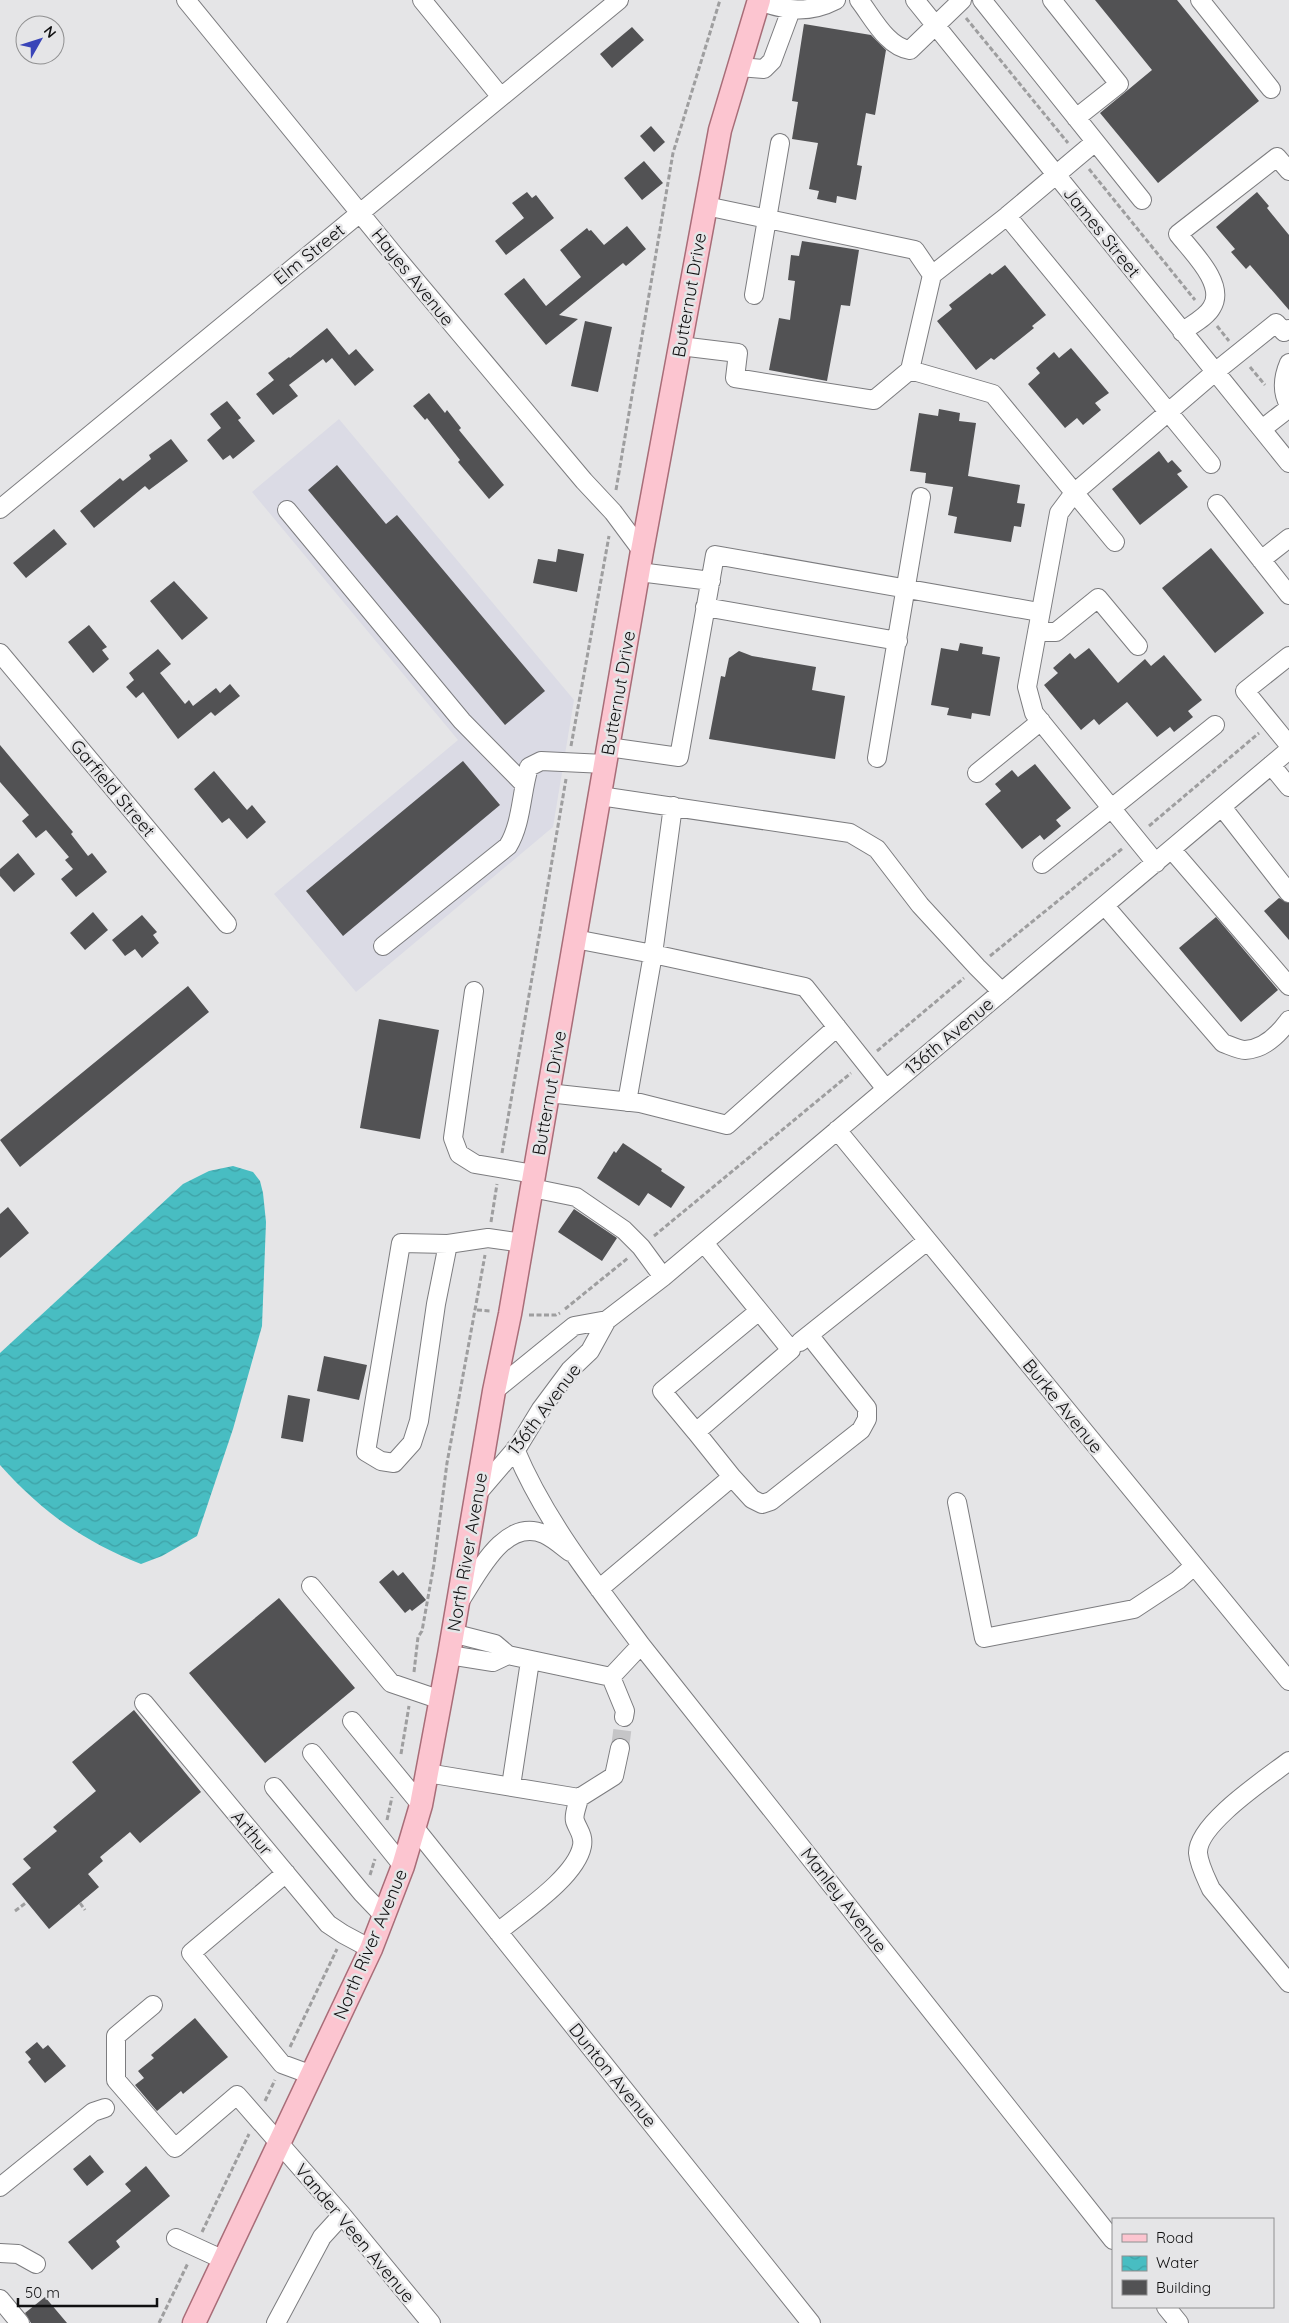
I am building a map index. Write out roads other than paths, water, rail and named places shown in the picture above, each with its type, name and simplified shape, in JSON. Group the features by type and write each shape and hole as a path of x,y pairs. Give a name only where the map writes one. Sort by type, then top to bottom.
{"main road":[{"name":"Butternut Drive","path":"494,1391 510,1314 640,562 720,130 759,1"},
{"name":"North River Avenue","path":"194,2323 371,1949 385,1917 403,1866 421,1805 458,1604 494,1391"}],"street":[{"name":"Hayes Avenue","path":"186,0 552,444 613,512 640,562"},
{"path":"422,0 501,96"},
{"name":"Elm Street","path":"0,509 619,0"},
{"path":"759,1 783,10 799,10 836,0"},
{"path":"859,0 890,41 899,48 910,50 959,3"},
{"name":"James Street","path":"915,0 1289,464"},
{"path":"982,0 1142,200"},
{"path":"1052,0 1119,84 1076,118"},
{"path":"1200,0 1272,88"},
{"path":"739,67 764,69 772,61 791,10"},
{"path":"680,346 738,353 735,378 874,400 910,370 932,275 1007,216 1095,142"},
{"path":"754,295 780,143"},
{"path":"1182,332 1212,308 1217,291 1213,281 1178,234 1277,157 1289,171"},
{"path":"706,206 915,250 932,275"},
{"path":"1007,216 1211,464"},
{"path":"1156,863 1034,713 1027,687 1039,612 1059,513 1074,493 1215,372 1276,323 1284,332 1289,329"},
{"path":"1262,430 1289,407 1284,393 1284,385 1289,363"},
{"path":"910,370 993,394 1115,542"},
{"path":"877,758 921,497"},
{"path":"1217,504 1289,595"},
{"path":"287,510 462,721 524,784"},
{"path":"1261,560 1289,538"},
{"path":"383,946 508,846 515,834 524,784 530,767 541,761 568,763 607,756 679,757 715,555 1039,612"},
{"path":"640,562 711,581"},
{"path":"1037,632 1056,632 1098,598 1138,646"},
{"path":"705,608 898,641"},
{"name":"Garfield Street","path":"0,653 227,924"},
{"path":"1289,656 1245,691 1289,745"},
{"path":"976,773 1041,721"},
{"path":"1042,864 1215,725"},
{"name":"136th Avenue","path":"477,1494 515,1449 570,1370 590,1350 607,1320 663,1277 1289,750"},
{"path":"1271,765 1289,787"},
{"path":"600,796 850,833 877,849 920,905 1002,992"},
{"path":"627,1102 653,954 673,806"},
{"path":"1222,807 1289,893"},
{"path":"1172,850 1289,986"},
{"path":"1105,906 1223,1043 1245,1050 1265,1043 1279,1035 1289,1020"},
{"path":"575,939 805,987 886,1089"},
{"path":"474,991 453,1138 459,1154 475,1164 533,1181 576,1197 624,1230 641,1247 663,1277"},
{"path":"548,1093 640,1103 727,1125 837,1027"},
{"name":"Burke Avenue","path":"837,1130 1289,1682"},
{"path":"448,1244 436,1304 419,1421 412,1443 394,1463 381,1460 366,1452 401,1244 448,1244 488,1238 522,1243"},
{"path":"696,1432 790,1350 927,1241"},
{"path":"704,1242 790,1350"},
{"path":"758,1310 662,1391 752,1500 762,1504 771,1501 861,1430 868,1419 867,1408 809,1335"},
{"name":"136th Avenue","path":"494,1391 574,1326 607,1320"},
{"name":"Manley Avenue","path":"515,1449 533,1489 599,1589 641,1645 1112,2239"},
{"path":"599,1589 732,1477"},
{"path":"957,1502 984,1638 1134,1609 1178,1580 1194,1566"},
{"name":"Manley Avenue","path":"458,1604 495,1549 516,1532 543,1534 578,1558"},
{"path":"311,1586 391,1683 441,1700"},
{"path":"452,1633 496,1644 508,1655 530,1661 610,1676"},
{"path":"610,1676 641,1645"},
{"path":"449,1655 493,1662 508,1655"},
{"path":"511,1786 530,1661"},
{"path":"610,1676 625,1711 624,1716"},
{"name":"Arthur","path":"144,1703 328,1924 342,1934 371,1949"},
{"path":"352,1721 421,1805"},
{"path":"427,1772 579,1798 614,1776 620,1748"},
{"path":"312,1753 403,1866"},
{"path":"1289,1761 1214,1820 1204,1834 1198,1852 1204,1874 1211,1889 1289,1983"},
{"path":"274,1787 362,1893 385,1917"},
{"path":"498,1932 565,1876 574,1864 582,1848 582,1838 574,1820 579,1798"},
{"name":"Dunton Avenue","path":"415,1828 810,2323"},
{"path":"286,1873 191,1953 282,2064 312,2075"},
{"name":"Vander Veen Avenue","path":"153,2005 116,2036 116,2080 175,2148 237,2095 342,2215 431,2323"},
{"path":"0,2187 93,2112 105,2108"},
{"path":"276,2323 322,2237 342,2215"},
{"path":"176,2238 224,2260"},
{"path":"0,2253 18,2254 36,2264"},
{"path":"0,2299 20,2323"},
{"path":"1167,2308 1179,2323"}],"water":[{"path":"233,1166 253,1172 260,1181 263,1193 266,1222 262,1326 233,1429 197,1536 162,1556 141,1564 100,1545 64,1524 32,1497 0,1465 0,1353 183,1184 209,1171"}],"tunnel":[{"path":"620,1748 624,1717"}]}
